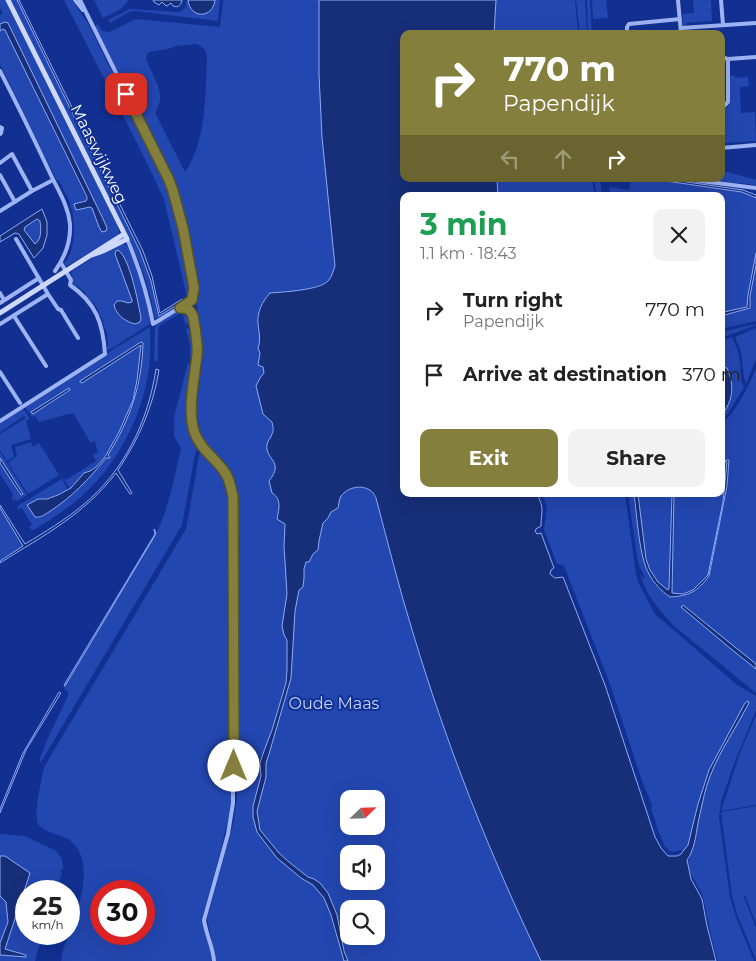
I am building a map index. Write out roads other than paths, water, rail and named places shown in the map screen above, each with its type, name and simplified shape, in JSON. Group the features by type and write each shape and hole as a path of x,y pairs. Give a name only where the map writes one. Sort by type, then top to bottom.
{"street":[{"name":"Maaswijkweg","path":"8,0 139,266 153,324 180,308"},
{"path":"75,0 90,21"},
{"path":"80,0 173,191 183,228 194,288 192,300 180,308"},
{"path":"678,0 680,28 756,23"},
{"path":"721,0 723,25"},
{"path":"627,30 629,24 680,19"},
{"path":"725,58 756,57"},
{"path":"725,105 728,102 728,59"},
{"path":"0,71 64,200 68,213 70,226 69,240 55,271"},
{"path":"0,127 2,128 2,133 0,134"},
{"path":"725,148 756,146"},
{"path":"0,163 12,154 32,191"},
{"path":"0,175 15,202"},
{"path":"0,211 53,180"},
{"path":"709,182 756,188"},
{"path":"0,313 101,248 125,236"},
{"path":"16,239 48,294 58,309 61,310 78,338"},
{"path":"0,421 105,354 101,323 85,298 70,285 71,280 60,263"},
{"path":"0,293 2,302 39,278"},
{"path":"0,324 48,294"},
{"path":"180,308 188,308 195,327 197,352 191,411 194,432 202,447 226,474 233,496 234,513 233,803 228,834 204,920 214,961"},
{"path":"14,316 46,366"},
{"path":"0,372 20,403"}],"park label":[{"name":"Oude Maas","path":"334,703"}]}
